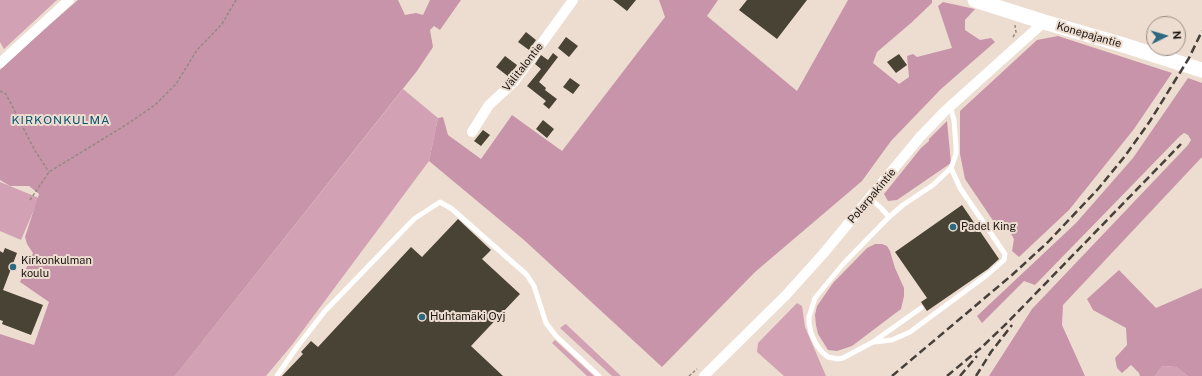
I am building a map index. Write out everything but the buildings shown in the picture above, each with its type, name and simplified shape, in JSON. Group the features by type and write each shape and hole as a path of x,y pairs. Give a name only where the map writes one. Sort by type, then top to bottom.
{"street":[{"path":"0,63 69,0"},
{"name":"Välitalontie","path":"472,132 489,105 514,82 573,0"},
{"name":"Konepajantie","path":"975,0 1202,70"},
{"name":"Polarpakintie","path":"704,376 786,295 823,254 920,137 950,106 1044,22"}],"lane":[{"path":"921,308 873,342 843,358 833,359 822,352 811,333 809,317 815,298 826,284 889,216 933,185 951,168 956,154 956,146 954,120 950,106"},
{"path":"873,342 892,340 910,332 987,275 1004,260 1005,254 960,188 951,168"},
{"path":"870,198 889,216"},
{"path":"277,376 325,311 414,219 440,202 452,209 527,275 534,286 546,322 556,336 599,376"}],"path":[{"path":"30,200 49,172 123,127 155,105 176,84 197,50 222,24 236,0"},
{"path":"0,91 6,94 34,150 49,172"}],"shaded area":[{"path":"0,0 57,0 4,49 0,42"},
{"path":"78,0 398,0 405,15 416,13 423,15 430,0 461,0 440,30 434,26 430,30 433,47 417,71 175,376 0,376 0,334 34,345 49,302 20,282 33,253 27,244 25,237 39,194 29,186 10,186 0,180 0,70"},
{"path":"659,0 718,0 707,16 797,91 848,0 932,0 932,3 911,23 877,52 873,63 899,84 909,77 907,56 913,54 917,57 952,48 938,6 943,2 975,9 965,20 965,30 980,40 991,38 995,42 941,89 891,141 862,181 755,272 662,367 524,240 429,161 438,118 443,117 448,135 481,159 512,115 562,151 665,17"},
{"path":"1058,36 1172,73 1134,129 1069,210 1019,257 1012,251 1014,239 1005,223 994,222 965,179 960,154 960,111 1037,40"},
{"path":"1188,78 1202,83 1202,157 1063,305 1062,325 1085,376 989,376 1032,309 1188,145 1191,140 1188,135 1184,133 1180,136 1035,285 1024,281 982,323 977,316 1076,223 1133,158"},
{"path":"403,89 438,118 429,161 292,345 266,376 175,376"},
{"path":"947,121 951,163 897,200 888,201 884,194 921,148"},
{"path":"0,182 39,198 21,240 0,231"},
{"path":"875,244 887,246 890,251 895,268 904,288 901,309 852,346 837,351 828,350 818,334 815,315 817,306 833,283 867,248"},
{"path":"1119,270 1156,308 1202,288 1202,376 1188,376 1176,367 1162,366 1155,376 1140,376 1131,365 1122,373 1117,368 1115,358 1127,345 1126,328 1093,310 1087,299"},
{"path":"797,303 802,306 805,327 826,376 784,376 757,352 758,343"},
{"path":"566,324 621,376 612,376 560,328"},
{"path":"555,340 594,376 587,376 552,343"},
{"path":"1162,366 1176,367 1188,376 1155,376"}],"railway":[{"path":"892,376 1012,275 1048,242 1098,189 1125,156 1150,121 1189,58 1202,31"},
{"path":"947,376 982,347 1007,323 1181,144"},
{"path":"976,376 991,352 1012,325"},
{"path":"960,376 977,356"}],"place":[{"name":"Padel King","path":"953,227"},
{"name":"Kirkonkulman koulu","path":"13,267"},
{"name":"Huhtamäki Oyj","path":"422,317"}],"district":[{"name":"KIRKONKULMA","path":"61,120"}]}
